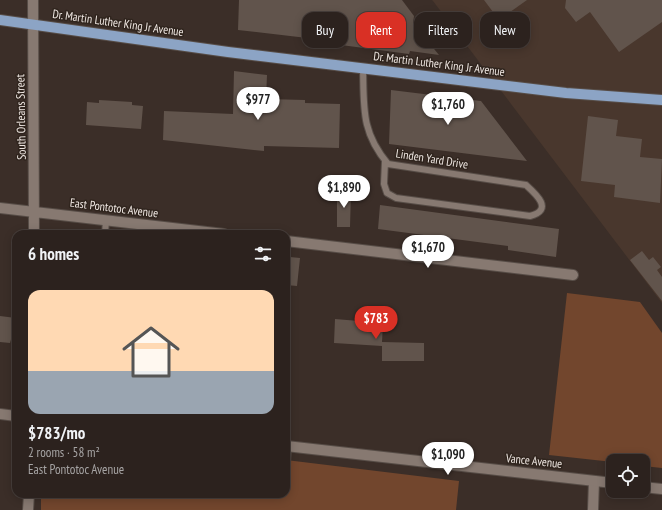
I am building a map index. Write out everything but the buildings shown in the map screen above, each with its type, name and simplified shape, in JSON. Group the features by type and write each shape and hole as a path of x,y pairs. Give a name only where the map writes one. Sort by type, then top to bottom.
{"main road":[{"name":"Dr. Martin Luther King Jr Avenue","path":"0,20 228,52 566,93 662,100"}],"street":[{"name":"South Orleans Street","path":"33,0 34,230"},
{"name":"East Pontotoc Avenue","path":"0,208 190,230"},
{"path":"290,241 573,275"},
{"path":"0,414 12,416"},
{"name":"Vance Avenue","path":"290,446 606,482"},
{"path":"593,510 594,481"},
{"path":"650,488 662,489"},
{"path":"28,498 28,510"}],"lane":[{"name":"Linden Yard Drive","path":"363,68 364,107 367,130 376,149 386,161 388,164 526,185 540,197 542,203 537,214 530,216 396,198 387,193 384,184 386,161"},
{"path":"105,230 106,220"}],"shaded area":[{"path":"432,0 662,0 662,303 469,48 472,48 472,12 441,12"},
{"path":"567,293 640,302 662,333 662,468 650,467 650,454 606,454 606,461 549,455"},
{"path":"290,460 459,481 456,510 41,510 41,498 290,498"}]}
